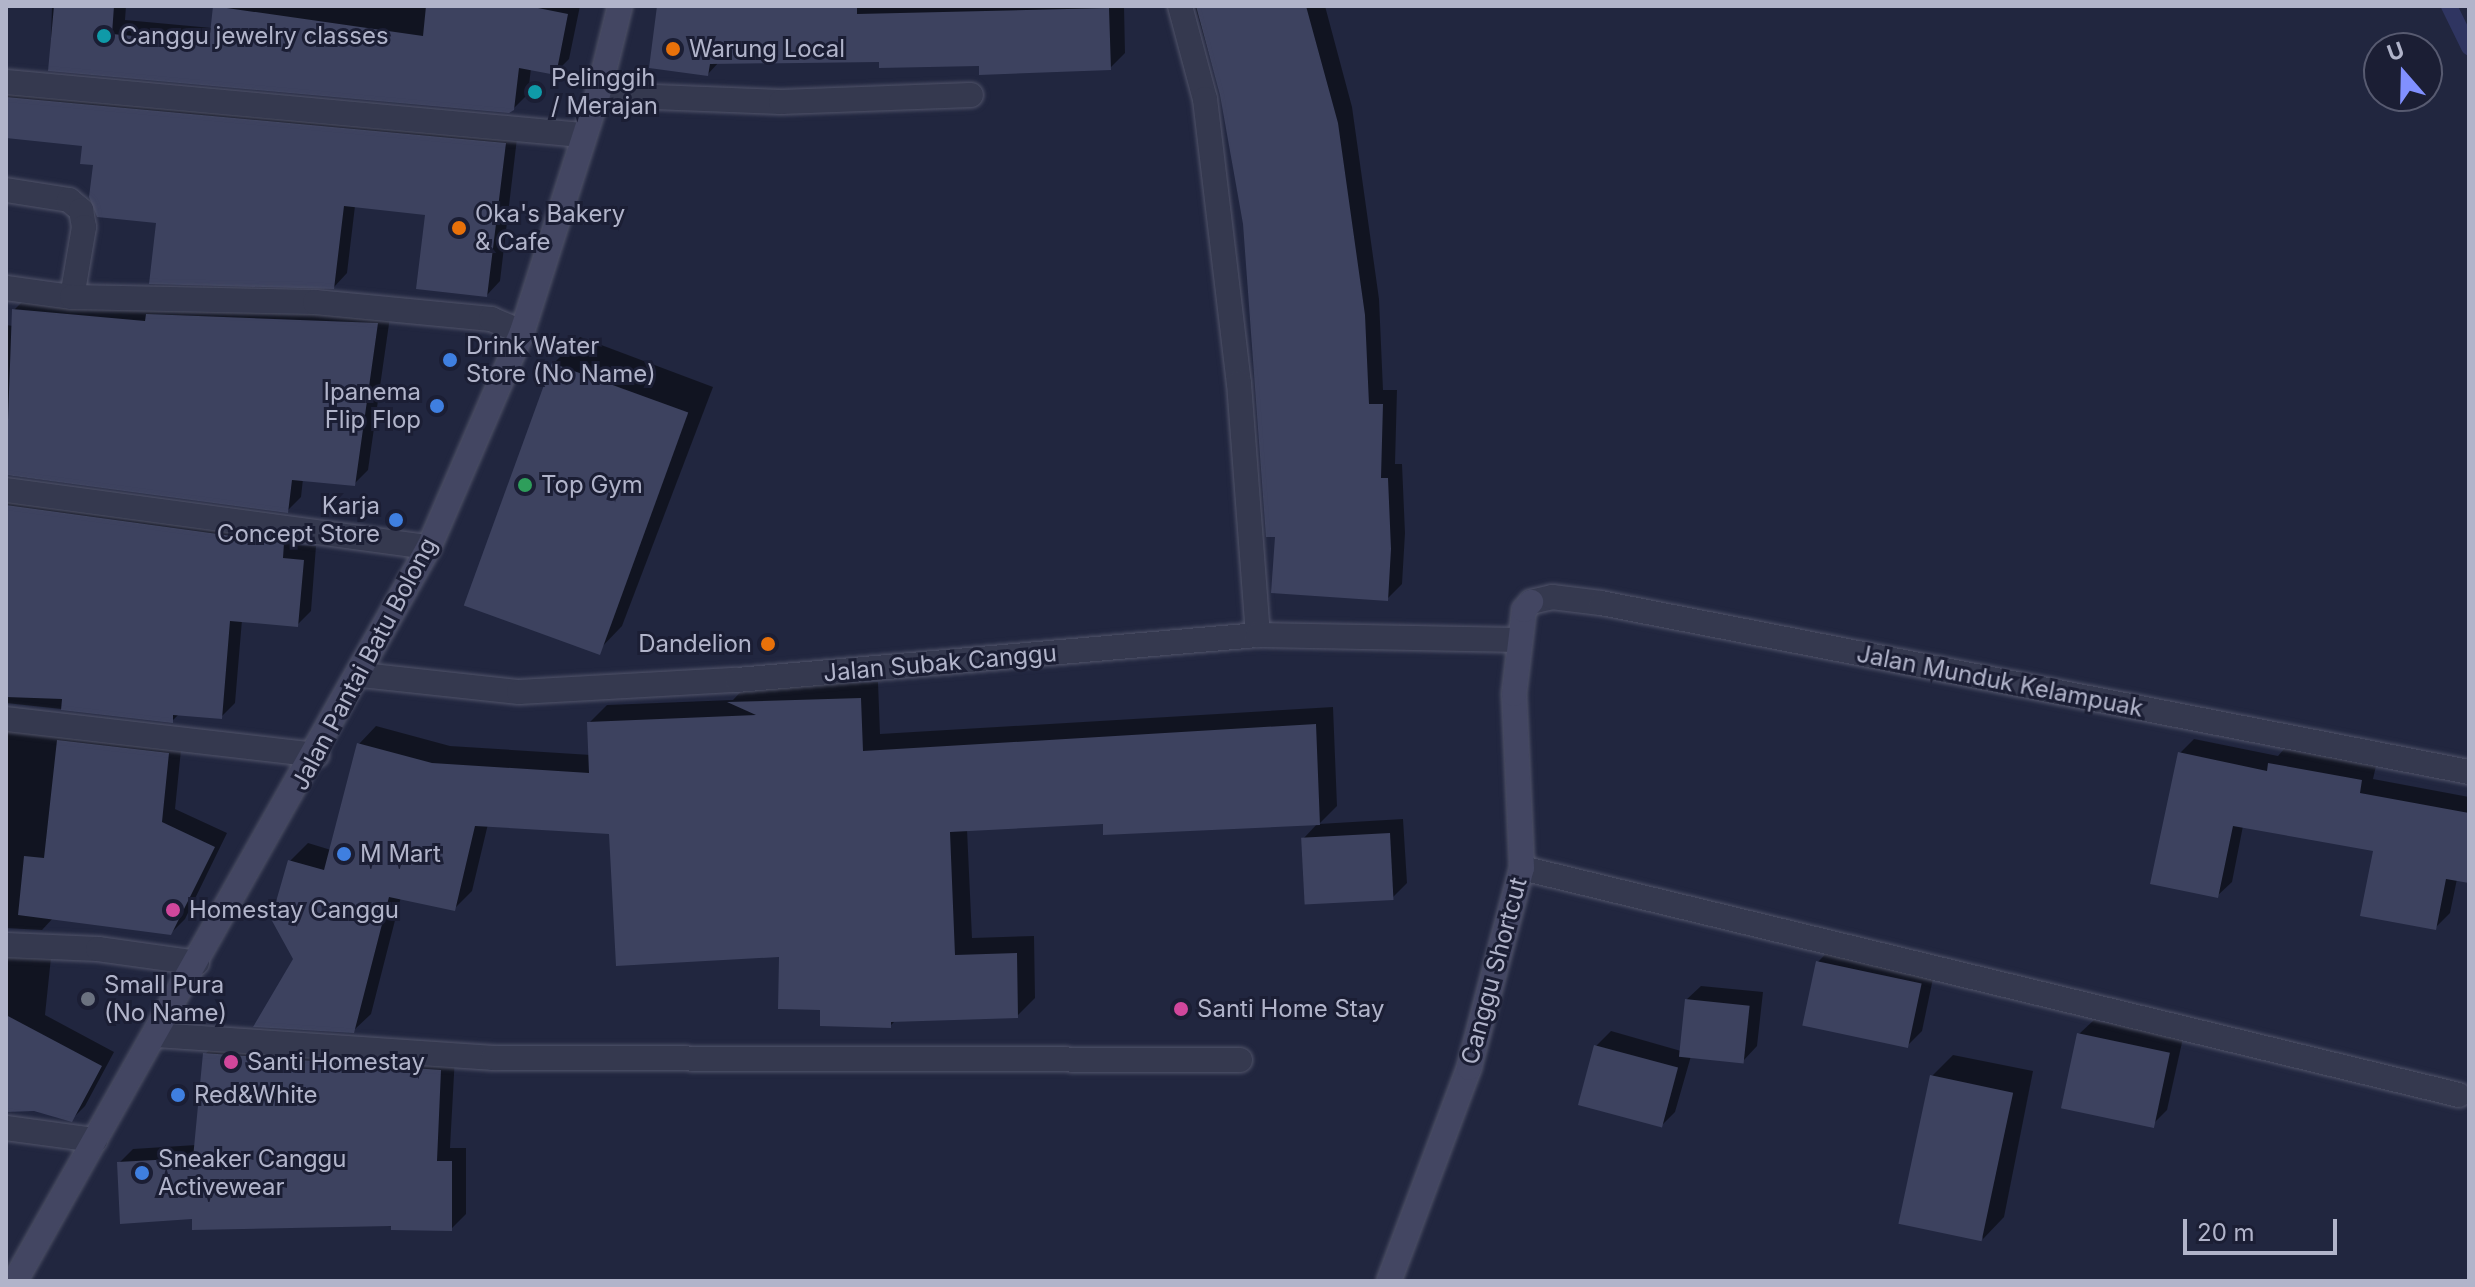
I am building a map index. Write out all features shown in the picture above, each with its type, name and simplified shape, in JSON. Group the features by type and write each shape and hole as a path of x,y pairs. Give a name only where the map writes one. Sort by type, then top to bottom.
{"street":[{"name":"Jalan Pantai Batu Bolong","path":"15,1281 317,755 429,547 522,332 582,135 600,87 620,6"},
{"path":"1180,6 1207,115 1239,383 1258,635"},
{"path":"6,82 582,135"},
{"path":"600,87 629,96 781,102 971,95"},
{"path":"6,190 69,200 81,210 84,227 72,297"},
{"path":"6,288 72,297 315,302 491,319 522,332"},
{"path":"6,490 429,547"},
{"name":"Jalan Munduk Kelampuak","path":"1531,602 1552,597 1601,603 2469,772"},
{"name":"Canggu Shortcut","path":"1389,1281 1469,1068 1522,868 1514,694 1519,640 1531,602"},
{"name":"Jalan Subak Canggu","path":"362,675 519,692 631,687 1258,635 1519,640"},
{"path":"6,719 317,755"},
{"path":"1522,868 2459,1095"},
{"path":"6,945 98,949 197,963"},
{"path":"157,1035 493,1058 1240,1060"},
{"path":"6,1128 95,1140"}],"building":[{"path":"54,6 114,6 112,34 209,43 213,6 423,36 426,6 528,6 568,14 556,75 519,68 514,110 509,113 48,71"},
{"path":"657,6 857,6 857,14 1109,8 1111,70 979,75 979,66 879,68 879,62 710,64 708,76 649,68"},
{"path":"1196,6 1306,6 1338,123 1365,315 1369,404 1383,404 1381,478 1388,478 1391,549 1388,601 1271,593 1275,537 1266,537 1243,224 1220,95"},
{"path":"6,97 506,143 487,297 416,289 425,215 344,206 334,289 149,284 156,223 97,217 89,197 93,165 80,164 82,146 6,138"},
{"path":"12,309 145,321 146,314 378,323 355,486 292,480 288,513 6,475"},
{"path":"552,363 688,413 600,655 464,605"},
{"path":"6,505 284,543 283,558 304,560 298,627 230,621 222,719 173,715 173,723 61,710 62,699 6,697"},
{"path":"861,698 863,751 1316,724 1320,825 1103,835 1103,824 950,832 955,955 1017,953 1018,1018 891,1022 891,1028 820,1026 820,1010 778,1009 779,957 616,966 609,834 475,826 455,911 389,897 354,1033 253,1027 293,959 271,919 288,860 324,870 357,743 432,763 589,773 587,722 756,715 727,702"},
{"path":"57,740 169,753 162,822 215,847 171,935 18,915 24,856 44,858"},
{"path":"2178,752 2267,771 2268,763 2362,780 2360,793 2469,813 2469,883 2446,879 2436,930 2360,916 2373,851 2233,826 2218,898 2150,884"},
{"path":"1390,833 1394,900 1305,905 1301,838"},
{"path":"1816,961 1922,983 1908,1048 1802,1026"},
{"path":"1685,999 1750,1006 1744,1063 1679,1057"},
{"path":"6,1015 102,1066 72,1122 34,1111 6,1112"},
{"path":"2077,1033 2170,1053 2154,1128 2061,1108"},
{"path":"1594,1045 1678,1068 1662,1127 1578,1105"},
{"path":"203,1053 441,1070 437,1161 452,1161 452,1231 391,1230 391,1226 192,1230 192,1219 120,1224 117,1162 193,1158"},
{"path":"1930,1075 2013,1093 1982,1241 1898,1224"}],"waterway":[{"path":"2449,6 2469,47"}],"place":[{"name":"Canggu jewelry classes","path":"104,36"},
{"name":"Warung Local","path":"673,49"},
{"name":"Pelinggih / Merajan","path":"535,92"},
{"name":"Oka's Bakery & Cafe","path":"459,228"},
{"name":"Drink Water Store (No Name)","path":"450,360"},
{"name":"Ipanema Flip Flop","path":"437,406"},
{"name":"Top Gym","path":"525,485"},
{"name":"Karja Concept Store","path":"396,520"},
{"name":"Dandelion","path":"768,644"},
{"name":"M Mart","path":"344,854"},
{"name":"Homestay Canggu","path":"173,910"},
{"name":"Small Pura (No Name)","path":"88,999"},
{"name":"Santi Home Stay","path":"1181,1009"},
{"name":"Santi Homestay","path":"231,1062"},
{"name":"Red&White","path":"178,1095"},
{"name":"Sneaker Canggu Activewear","path":"142,1173"}]}
